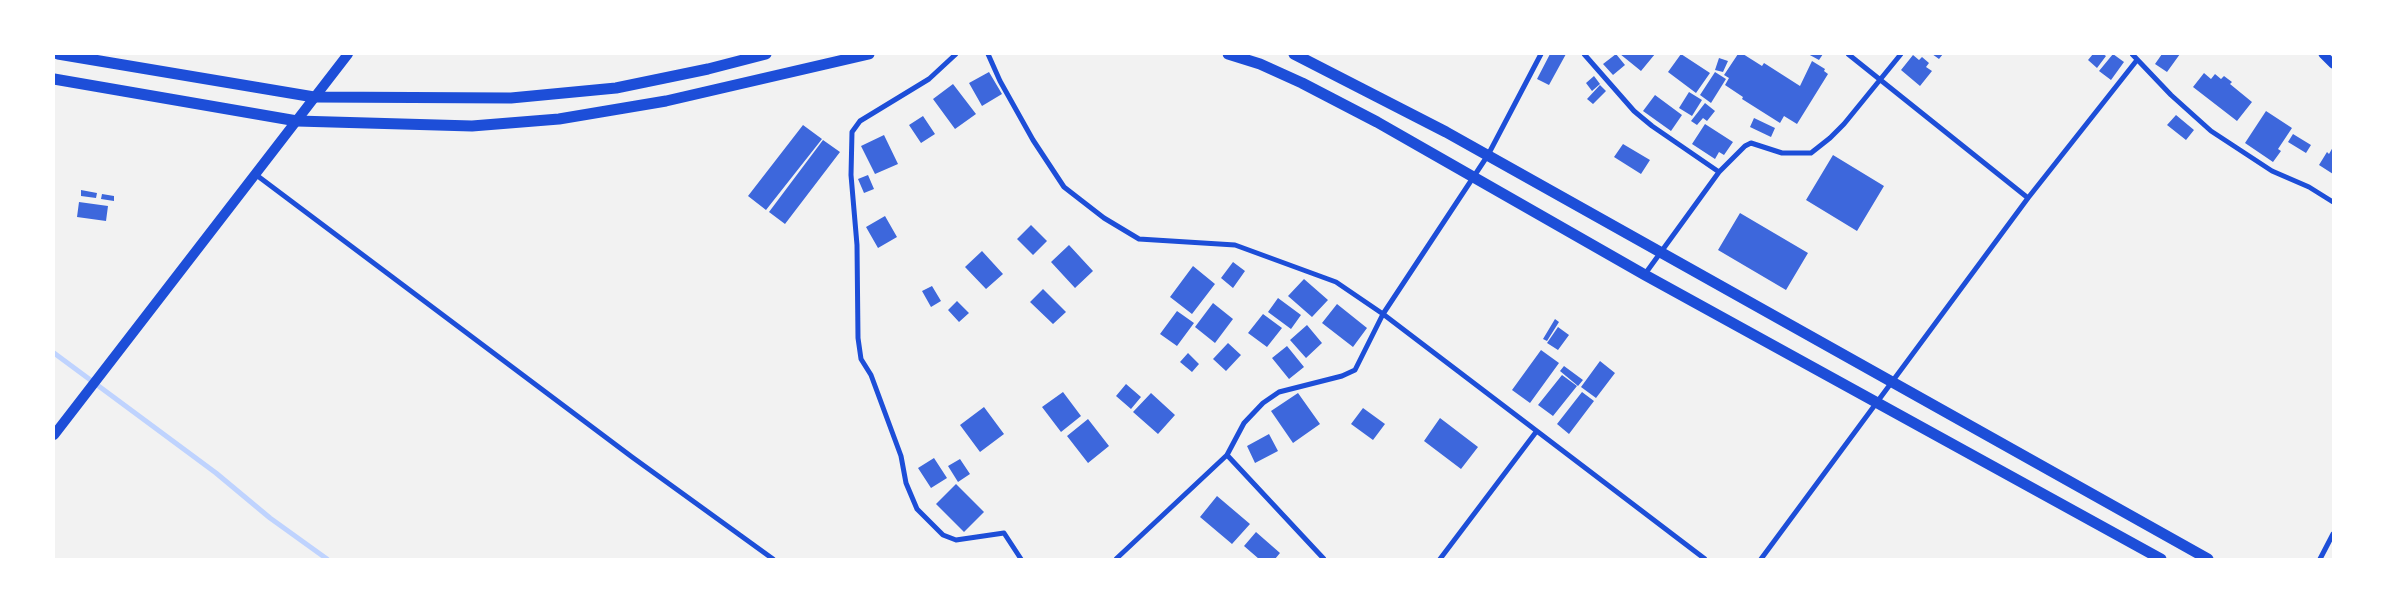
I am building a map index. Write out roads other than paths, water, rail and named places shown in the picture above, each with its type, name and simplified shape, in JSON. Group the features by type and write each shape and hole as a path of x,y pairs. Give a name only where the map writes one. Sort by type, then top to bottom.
{"main road":[{"path":"58,54 314,97 511,98 616,88 708,70 766,54"},
{"path":"54,435 348,54"},
{"path":"54,79 297,121 472,126 559,119 666,101 869,54"},
{"path":"1228,54 1260,64 1302,83 1473,176 1645,275 2161,559"},
{"path":"1294,54 1488,155 1661,254 2208,559"}],"street":[{"path":"956,54 929,79 871,113 853,130 851,149 857,245 858,338 861,359 871,375 900,456 906,483 918,509 943,535 956,540 1004,533 1021,559"},
{"path":"988,54 1000,81 1033,140 1064,187 1104,218 1139,238 1235,245 1336,282 1383,314 1705,559"},
{"path":"1116,559 1156,519 1206,478 1227,455 1244,424 1263,403 1279,392 1342,376 1355,370 1383,314 1488,155 1541,54"},
{"path":"1584,54 1634,111 1652,126 1719,172"},
{"path":"1848,54 2028,198"},
{"path":"1645,275 1719,172 1745,146 1750,143 1782,153 1811,152 1837,131 1882,80 1901,54"},
{"path":"2132,54 2171,95 2211,131 2272,171 2309,188 2333,202"},
{"path":"2323,54 2333,64"},
{"path":"1761,559 2028,198 2137,60"},
{"path":"255,174 632,457 773,559"},
{"path":"1440,559 1536,432"},
{"path":"1227,455 1324,559"},
{"path":"2320,559 2333,534"}],"waterway":[{"path":"54,353 216,473 270,518 327,559"}]}
